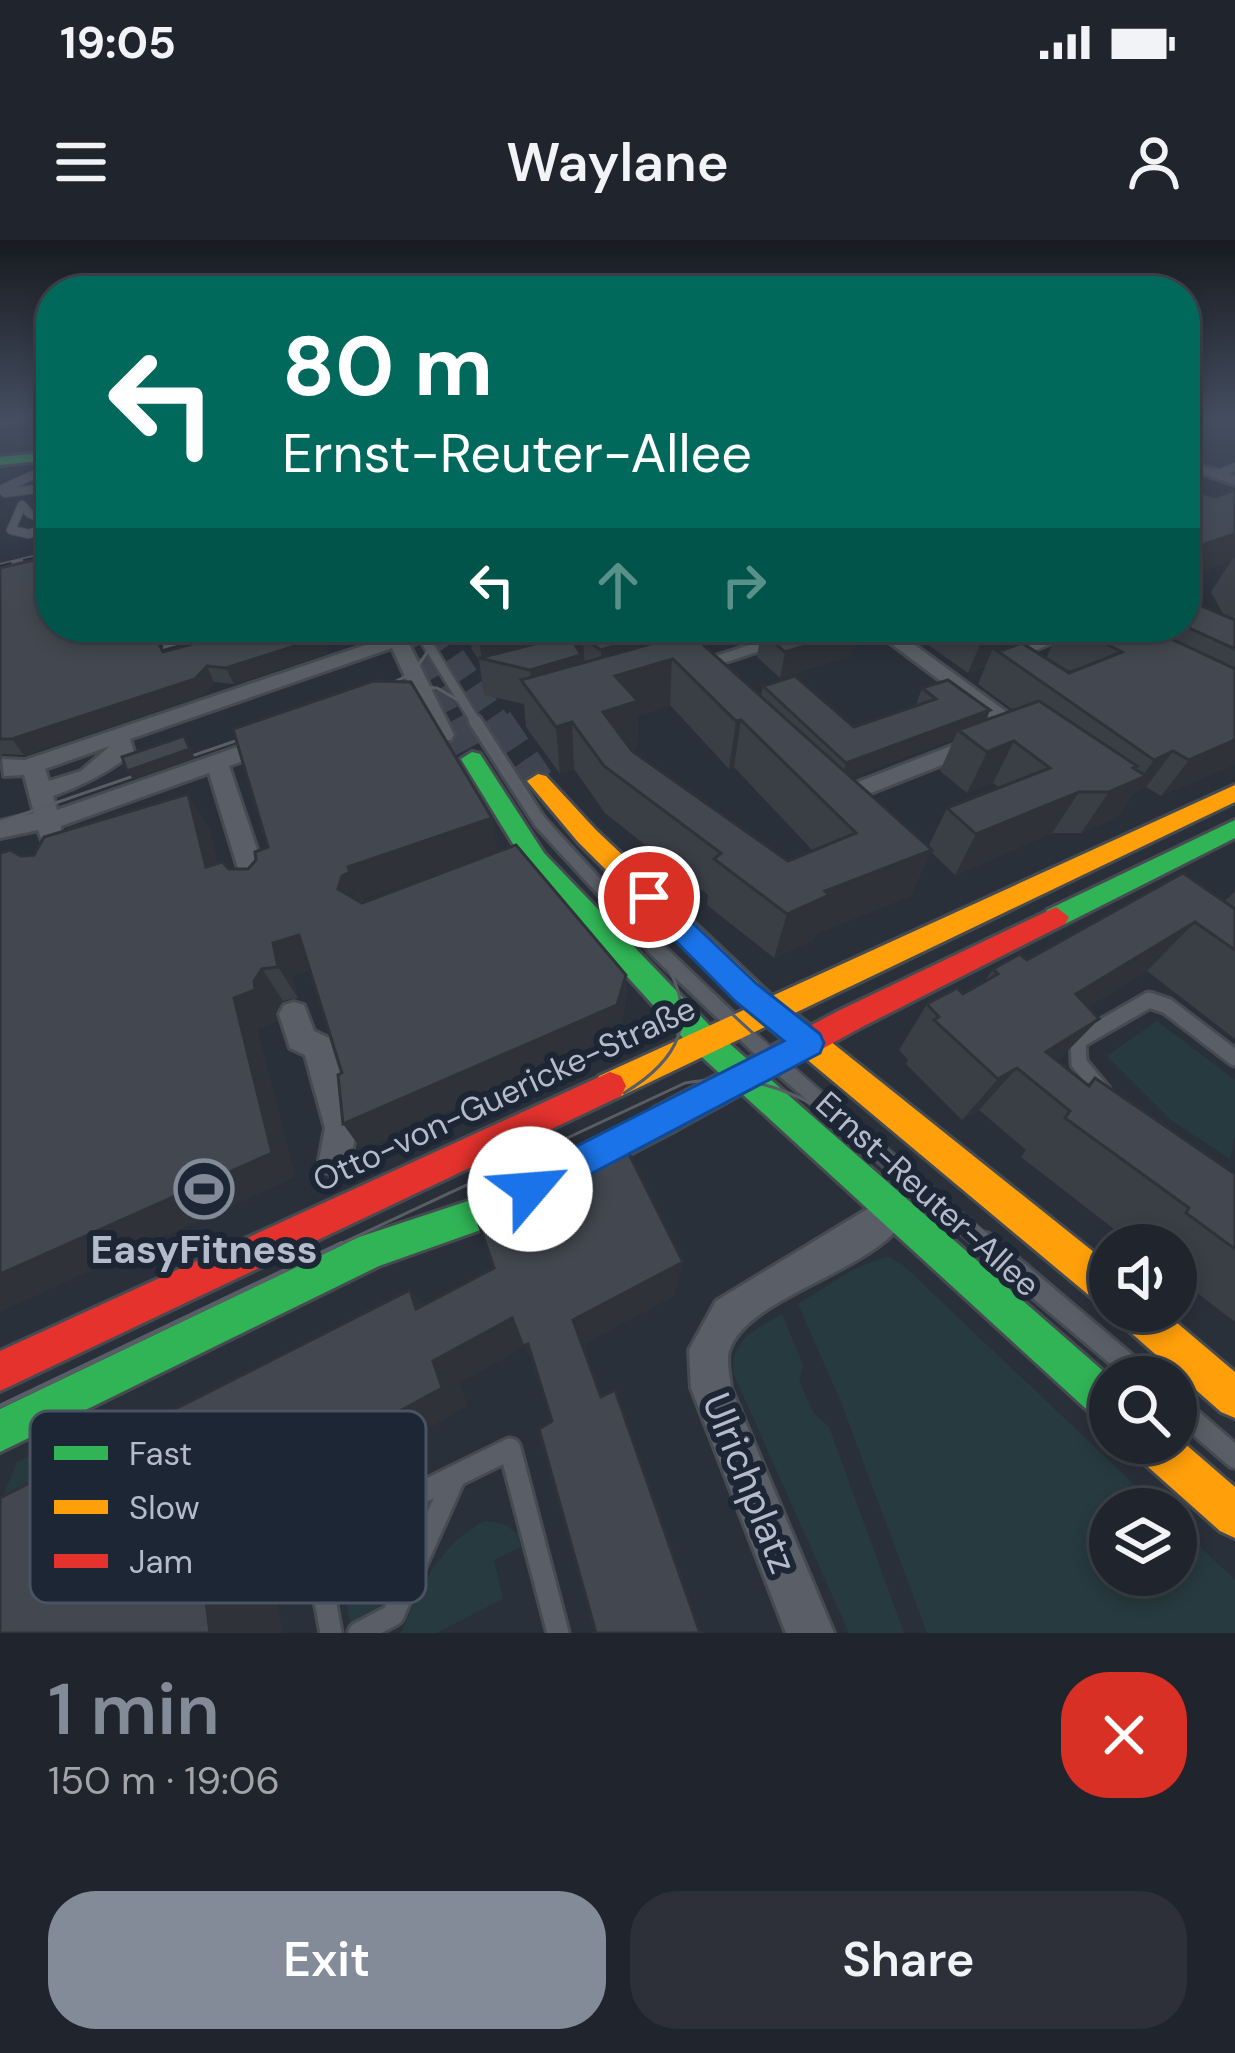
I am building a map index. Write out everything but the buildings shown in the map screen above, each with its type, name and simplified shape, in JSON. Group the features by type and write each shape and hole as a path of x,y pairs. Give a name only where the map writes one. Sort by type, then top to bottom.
{"main road":[{"name":"Ernst-Reuter-Allee","path":"472,759 536,859 703,1039 1089,1386"},
{"name":"Ernst-Reuter-Allee","path":"538,781 602,852 768,1011 899,1112 1089,1271"},
{"name":"Otto-von-Guericke-Straße","path":"0,1371 343,1183 703,1039 741,1030 768,1011 1235,794"},
{"path":"39,1411 372,1250 477,1215 1235,828"},
{"path":"741,1030 809,1043"},
{"path":"1159,1332 1235,1397"},
{"path":"0,1430 30,1415"},
{"path":"1177,1464 1235,1516"}],"street":[{"path":"40,792 98,787 217,762 242,723 394,642"},
{"path":"398,642 409,689 430,706 443,734"},
{"path":"663,676 775,642"},
{"path":"903,642 970,683 1017,728 1056,755"},
{"path":"695,666 718,688"},
{"path":"59,864 40,792 14,769 112,735 242,723 298,733"},
{"path":"858,821 829,793 1017,728"},
{"path":"0,830 28,821 48,821 98,787 106,757 122,752 112,735"},
{"path":"217,762 258,891"},
{"path":"1115,888 1149,912"},
{"path":"294,1014 301,1039 318,1047 341,1128 343,1183"},
{"name":"Ulrichplatz","path":"810,1633 711,1388 708,1350 729,1313 880,1223 892,1210"}],"lane":[{"path":"0,492 29,483"},
{"path":"14,492 35,483"},
{"path":"0,492 36,487"},
{"path":"36,517 22,505 11,530 29,534 36,530"},
{"path":"427,642 518,796 562,849 775,1063 1117,1356"},
{"path":"1004,670 1004,659 1047,642"},
{"path":"409,689 445,671"},
{"path":"1122,1113 1082,1067 1076,1046 1144,1001 1167,1006 1235,1058"},
{"path":"1197,1424 1235,1457"},
{"path":"426,1490 510,1449 558,1633"},
{"path":"426,1541 455,1476"},
{"path":"326,1603 331,1633"},
{"path":"359,1633 393,1615 398,1603"}],"green space":[{"path":"1157,1021 1235,1080 1230,1159 1172,1121 1107,1056"},
{"path":"887,1256 903,1265 1089,1442 1089,1464 1113,1464 1138,1488 1089,1488 1089,1596 1197,1596 1197,1544 1235,1580 1235,1633 927,1633 841,1402 798,1304 854,1269"},
{"path":"782,1314 803,1365 799,1381 814,1413 829,1427 904,1633 849,1633 734,1375 740,1344"},
{"path":"30,1456 30,1500 0,1504 17,1462"},
{"path":"485,1521 504,1524 518,1534 521,1547 494,1560 503,1599 436,1633 401,1633 415,1603 426,1603 426,1581 443,1555"},
{"path":"346,1603 385,1603 350,1623"}],"tunnel":[{"path":"410,642 453,724"},
{"path":"443,642 499,724"},
{"path":"452,721 472,759"},
{"path":"497,721 538,781"}],"tram line":[{"path":"369,694 413,673 430,648 428,642"},
{"path":"431,642 467,705"},
{"path":"390,686 437,688 467,705"},
{"path":"467,705 522,792 631,916 750,1030 1000,1246"},
{"path":"0,822 267,730"},
{"path":"624,1093 658,1067 678,1037 681,1002 665,962"},
{"path":"336,1246 685,1083 753,1082 817,1107"},
{"path":"0,1406 342,1243"},
{"path":"996,1243 1128,1356"},
{"path":"1197,1433 1235,1466"}],"railway":[{"path":"0,567 36,559"},
{"path":"128,655 174,642"},
{"path":"219,645 229,642"}],"traffic: fast":[{"path":"472,759 535,859 703,1039 1089,1385"},
{"path":"1056,917 1235,828"},
{"path":"41,1411 372,1250 477,1215 665,1119"},
{"path":"0,1431 30,1416"}],"traffic: slow":[{"path":"538,781 587,836 747,993 899,1112 1089,1271"},
{"path":"610,1086 1235,793"},
{"path":"1158,1332 1235,1398"},
{"path":"1177,1464 1235,1516"}],"traffic: jam":[{"path":"665,1119 850,1019 1056,917"},
{"path":"0,1371 610,1086"}],"place":[{"name":"EasyFitness","path":"204,1189"}],"route":[{"path":"530,1189 809,1043 747,993 649,897"}]}
